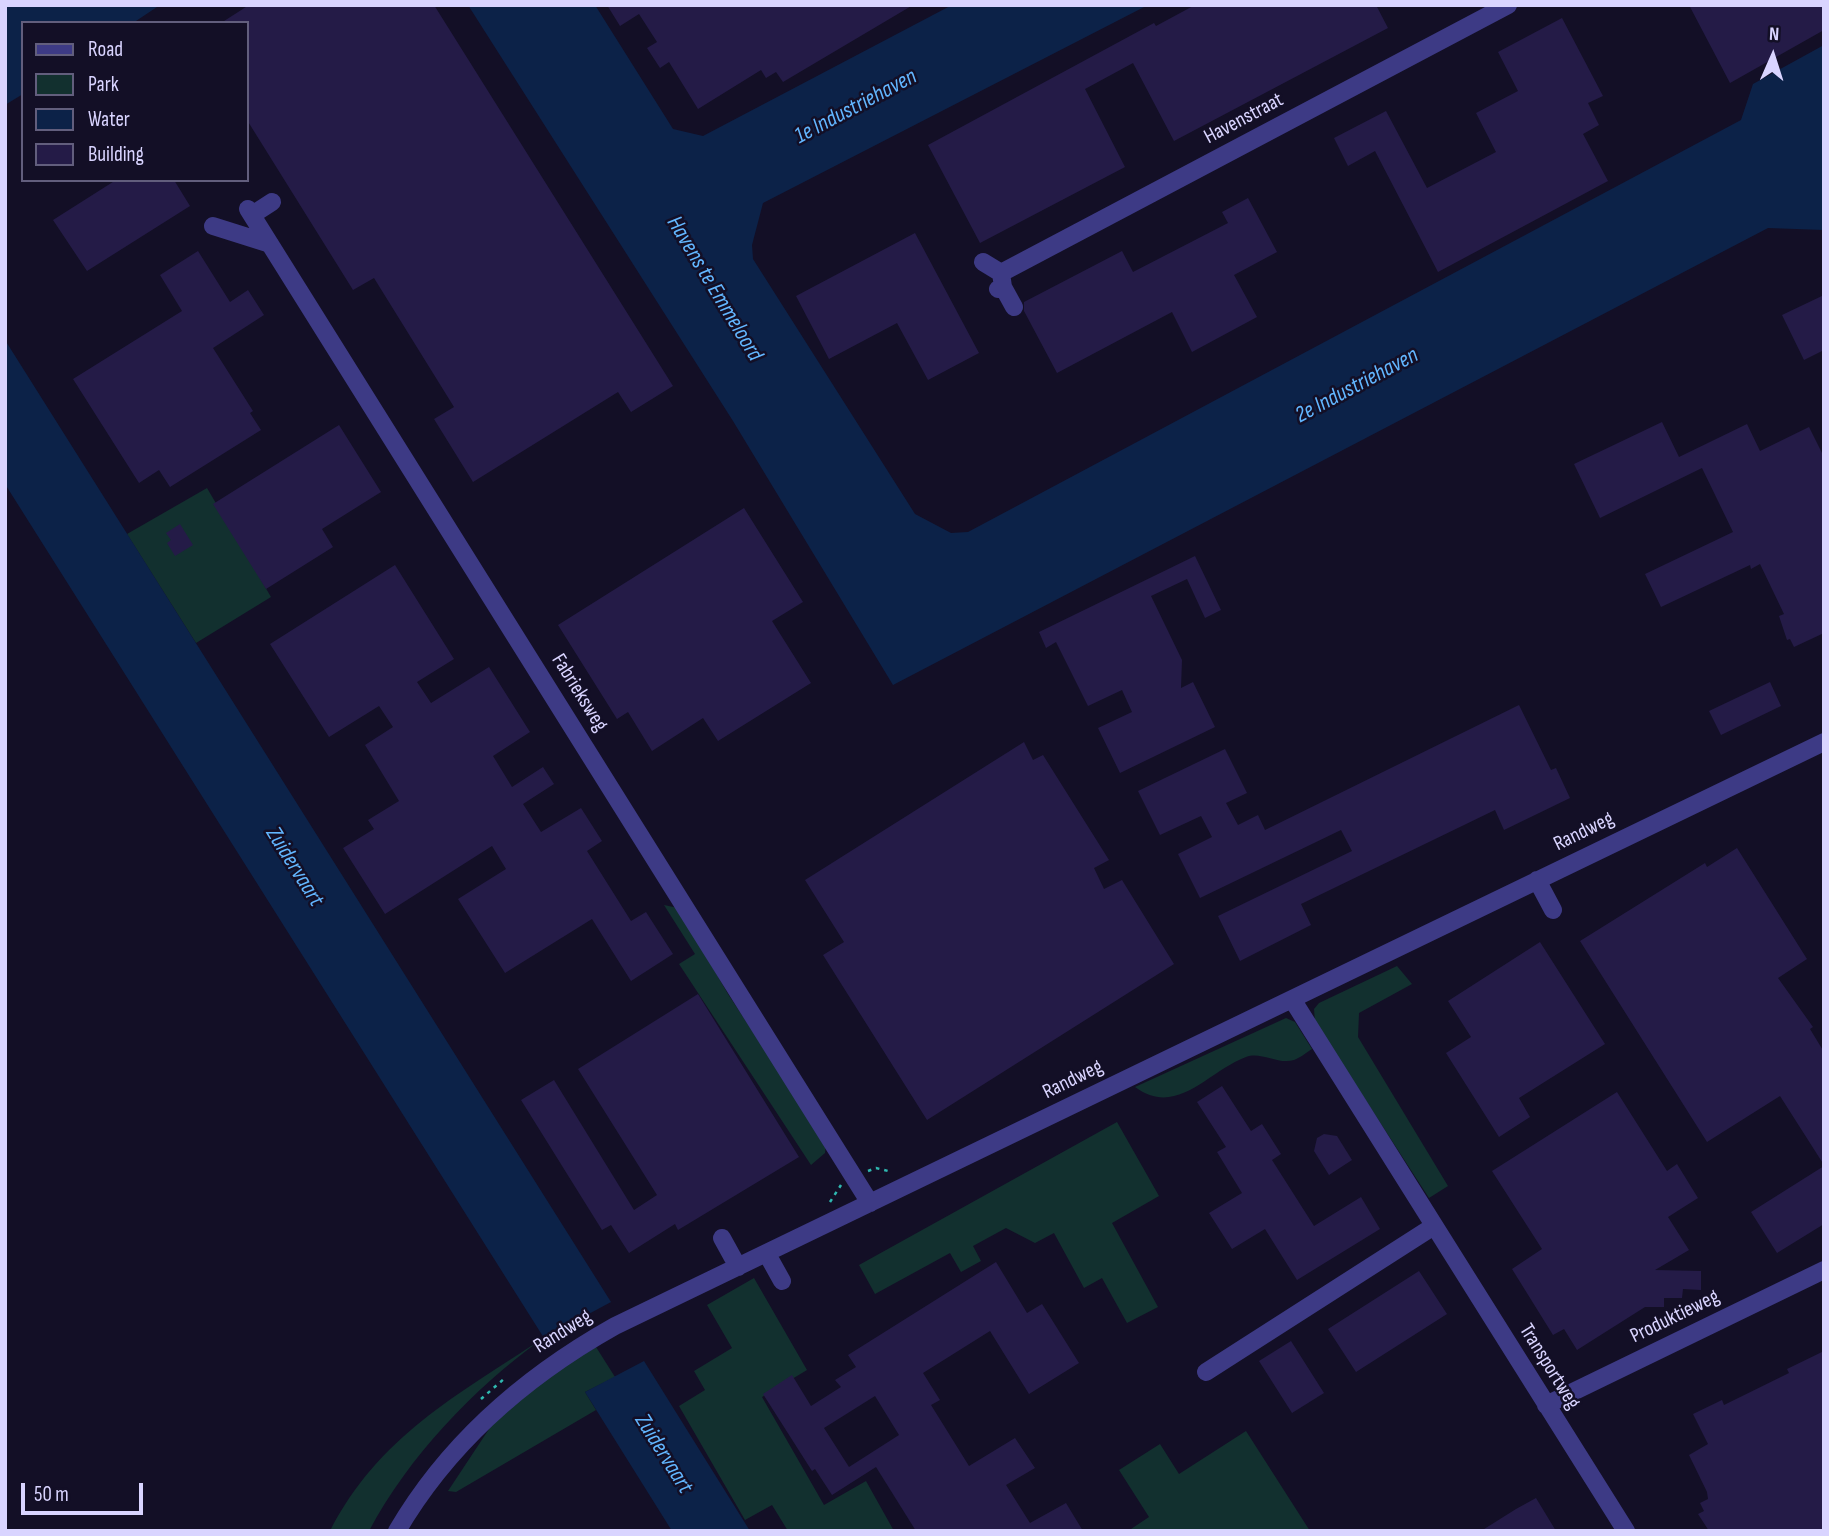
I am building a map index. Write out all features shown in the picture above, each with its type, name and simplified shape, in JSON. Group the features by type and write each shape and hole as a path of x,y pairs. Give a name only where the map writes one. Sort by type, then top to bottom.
{"street":[{"name":"Havenstraat","path":"1001,283 1508,5"},
{"name":"Fabrieksweg","path":"272,202 250,212 519,625 870,1203"},
{"path":"213,226 270,244"},
{"path":"983,262 1001,283 1014,307"},
{"name":"Randweg","path":"397,1531 421,1494 467,1437 540,1373 615,1326 1824,742"},
{"path":"1537,880 1553,910"},
{"name":"Transportweg","path":"1292,999 1626,1531"},
{"path":"1206,1371 1434,1226"},
{"path":"722,1238 738,1268"},
{"path":"767,1254 782,1281"},
{"name":"Produktieweg","path":"1546,1405 1824,1270"}],"path":[{"path":"862,1173 876,1168 894,1173"},
{"path":"824,1207 836,1188 847,1180"}],"green space":[{"path":"207,488 271,597 196,643 127,534"},
{"path":"664,905 678,908 728,994 826,1143 825,1153 811,1165 679,964 695,954"},
{"path":"1397,966 1412,984 1359,1013 1358,1037 1448,1186 1429,1198 1315,1022 1314,1009 1319,1003"},
{"path":"1286,1018 1295,1022 1312,1049 1296,1059 1282,1061 1258,1056 1246,1057 1179,1095 1150,1095 1135,1087"},
{"path":"1117,1122 1159,1196 1112,1223 1158,1307 1127,1323 1102,1278 1084,1288 1054,1233 1035,1243 1006,1228 973,1246 981,1261 961,1272 950,1253 875,1294 859,1265"},
{"path":"754,1278 807,1370 762,1397 824,1505 866,1481 894,1531 788,1531 772,1505 745,1520 679,1406 705,1390 694,1371 732,1348 707,1305"},
{"path":"542,1339 467,1402 423,1450 385,1503 369,1531 330,1531 349,1498 371,1469 396,1444 450,1400"},
{"path":"596,1347 615,1377 585,1392 596,1410 456,1492 448,1491 495,1420 546,1377"},
{"path":"1246,1431 1310,1531 1128,1531 1149,1517 1119,1470 1160,1444 1179,1474"}],"water":[{"path":"5,5 160,5 136,21 21,21 21,95 5,105"},
{"path":"468,5 595,5 673,129 703,136 952,5 1148,5 763,203 752,245 753,259 915,514 951,533 968,532 1741,120 1753,84 1824,45 1824,230 1768,228 893,685 733,421"},
{"name":"Zuidervaart","path":"5,340 611,1302 544,1338 5,484"},
{"name":"Zuidervaart","path":"644,1361 750,1531 672,1531 585,1392"}],"building":[{"path":"249,5 434,5 673,386 631,412 618,392 473,482 434,419 454,407 374,278 353,290 248,122 248,21 224,21"},
{"path":"607,5 913,5 783,82 776,72 766,78 761,70 698,109 669,62 660,68 647,48 657,42 639,14 620,26"},
{"path":"1195,5 1376,5 1388,28 1174,141 1133,63 1085,89 1125,167 980,243 928,145 1154,23 1156,26"},
{"path":"1689,5 1824,5 1824,30 1730,83"},
{"path":"1562,18 1603,96 1588,103 1599,125 1583,134 1608,181 1438,272 1375,151 1348,166 1334,138 1386,111 1427,188 1496,152 1476,113 1518,91 1498,52"},
{"path":"113,182 175,182 190,206 87,271 53,220"},
{"path":"1248,198 1277,252 1234,275 1257,317 1192,352 1172,312 1057,373 1024,311 1024,302 1122,251 1133,272 1228,223 1222,212"},
{"path":"915,233 979,353 928,380 897,323 829,359 796,296"},
{"path":"198,251 230,302 248,290 264,315 213,348 253,411 250,413 261,430 170,487 159,470 139,483 73,379 182,311 160,275"},
{"path":"1824,295 1824,350 1804,360 1782,315"},
{"path":"1662,422 1679,457 1747,424 1760,451 1809,427 1824,457 1824,633 1794,647 1790,639 1787,640 1779,616 1784,614 1760,564 1751,569 1750,565 1661,607 1645,574 1733,532 1702,468 1600,518 1574,464"},
{"path":"339,425 381,492 322,529 333,547 266,589 213,504"},
{"path":"744,508 803,602 772,621 811,683 718,741 703,718 652,751 628,712 617,719 558,625"},
{"path":"180,524 193,545 175,556 167,543 171,540 166,533"},
{"path":"1195,556 1221,610 1205,618 1187,579 1151,596 1182,660 1181,688 1193,682 1215,727 1120,773 1098,728 1132,712 1122,690 1088,706 1056,642 1046,648 1039,632"},
{"path":"395,565 454,659 417,682 431,703 489,667 530,732 493,756 512,787 543,767 554,784 523,804 541,832 581,808 602,841 587,851 631,921 646,912 673,954 631,981 592,919 505,973 458,899 506,869 492,846 385,914 343,848 374,829 368,820 399,801 365,745 393,727 379,706 329,737 270,644"},
{"path":"1770,682 1781,706 1721,735 1709,711"},
{"path":"1519,705 1551,770 1556,768 1570,798 1504,830 1495,810 1301,904 1311,925 1240,961 1218,916 1352,851 1341,830 1200,898 1178,854 1212,837 1201,816 1160,835 1138,791 1225,749 1247,793 1226,803 1238,825 1258,815 1265,830"},
{"path":"1024,742 1033,760 1043,755 1109,860 1094,868 1104,889 1122,880 1174,964 927,1120 823,955 844,942 805,880"},
{"path":"1737,848 1807,959 1778,978 1813,1027 1810,1029 1824,1052 1824,1165 1780,1096 1707,1142 1580,941 1705,863 1707,867"},
{"path":"1540,942 1605,1044 1519,1098 1530,1117 1499,1137 1446,1053 1471,1037 1448,1001"},
{"path":"698,994 799,1157 678,1230 675,1224 629,1253 611,1225 602,1230 521,1100 554,1080 634,1210 657,1195 578,1069"},
{"path":"1222,1086 1251,1131 1262,1124 1281,1154 1272,1160 1314,1226 1361,1197 1380,1229 1297,1280 1265,1229 1232,1249 1209,1213 1242,1193 1217,1152 1226,1147 1197,1102"},
{"path":"1617,1092 1667,1171 1677,1164 1698,1198 1668,1217 1689,1250 1655,1270 1701,1271 1701,1290 1683,1289 1682,1298 1664,1298 1664,1307 1645,1307 1577,1350 1564,1329 1553,1335 1512,1269 1542,1249 1492,1171"},
{"path":"1324,1134 1337,1136 1352,1160 1329,1175 1314,1151 1317,1138"},
{"path":"1824,1166 1824,1224 1777,1253 1751,1212"},
{"path":"996,1262 1027,1313 1042,1304 1079,1363 1029,1394 990,1331 923,1373 940,1400 931,1405 969,1466 1015,1438 1035,1468 1006,1485 1030,1523 1066,1503 1083,1531 916,1531 876,1467 832,1495 815,1469 812,1471 763,1394 792,1375 811,1406 841,1387 835,1380 856,1367 848,1355","holes":["875,1396 899,1435 849,1467 824,1428"]},
{"path":"1419,1271 1447,1314 1356,1372 1328,1329"},
{"path":"1291,1341 1324,1393 1292,1413 1259,1361"},
{"path":"1824,1351 1824,1531 1709,1531 1698,1514 1704,1511 1700,1503 1708,1499 1707,1492 1689,1455 1708,1444 1693,1414 1722,1400 1724,1405 1789,1373 1787,1369"},
{"path":"1536,1498 1556,1531 1481,1531 1516,1509"}],"water label":[{"name":"1e Industriehaven","path":"856,107"},
{"name":"Havens te Emmeloord","path":"714,289"},
{"name":"2e Industriehaven","path":"1357,386"}]}
